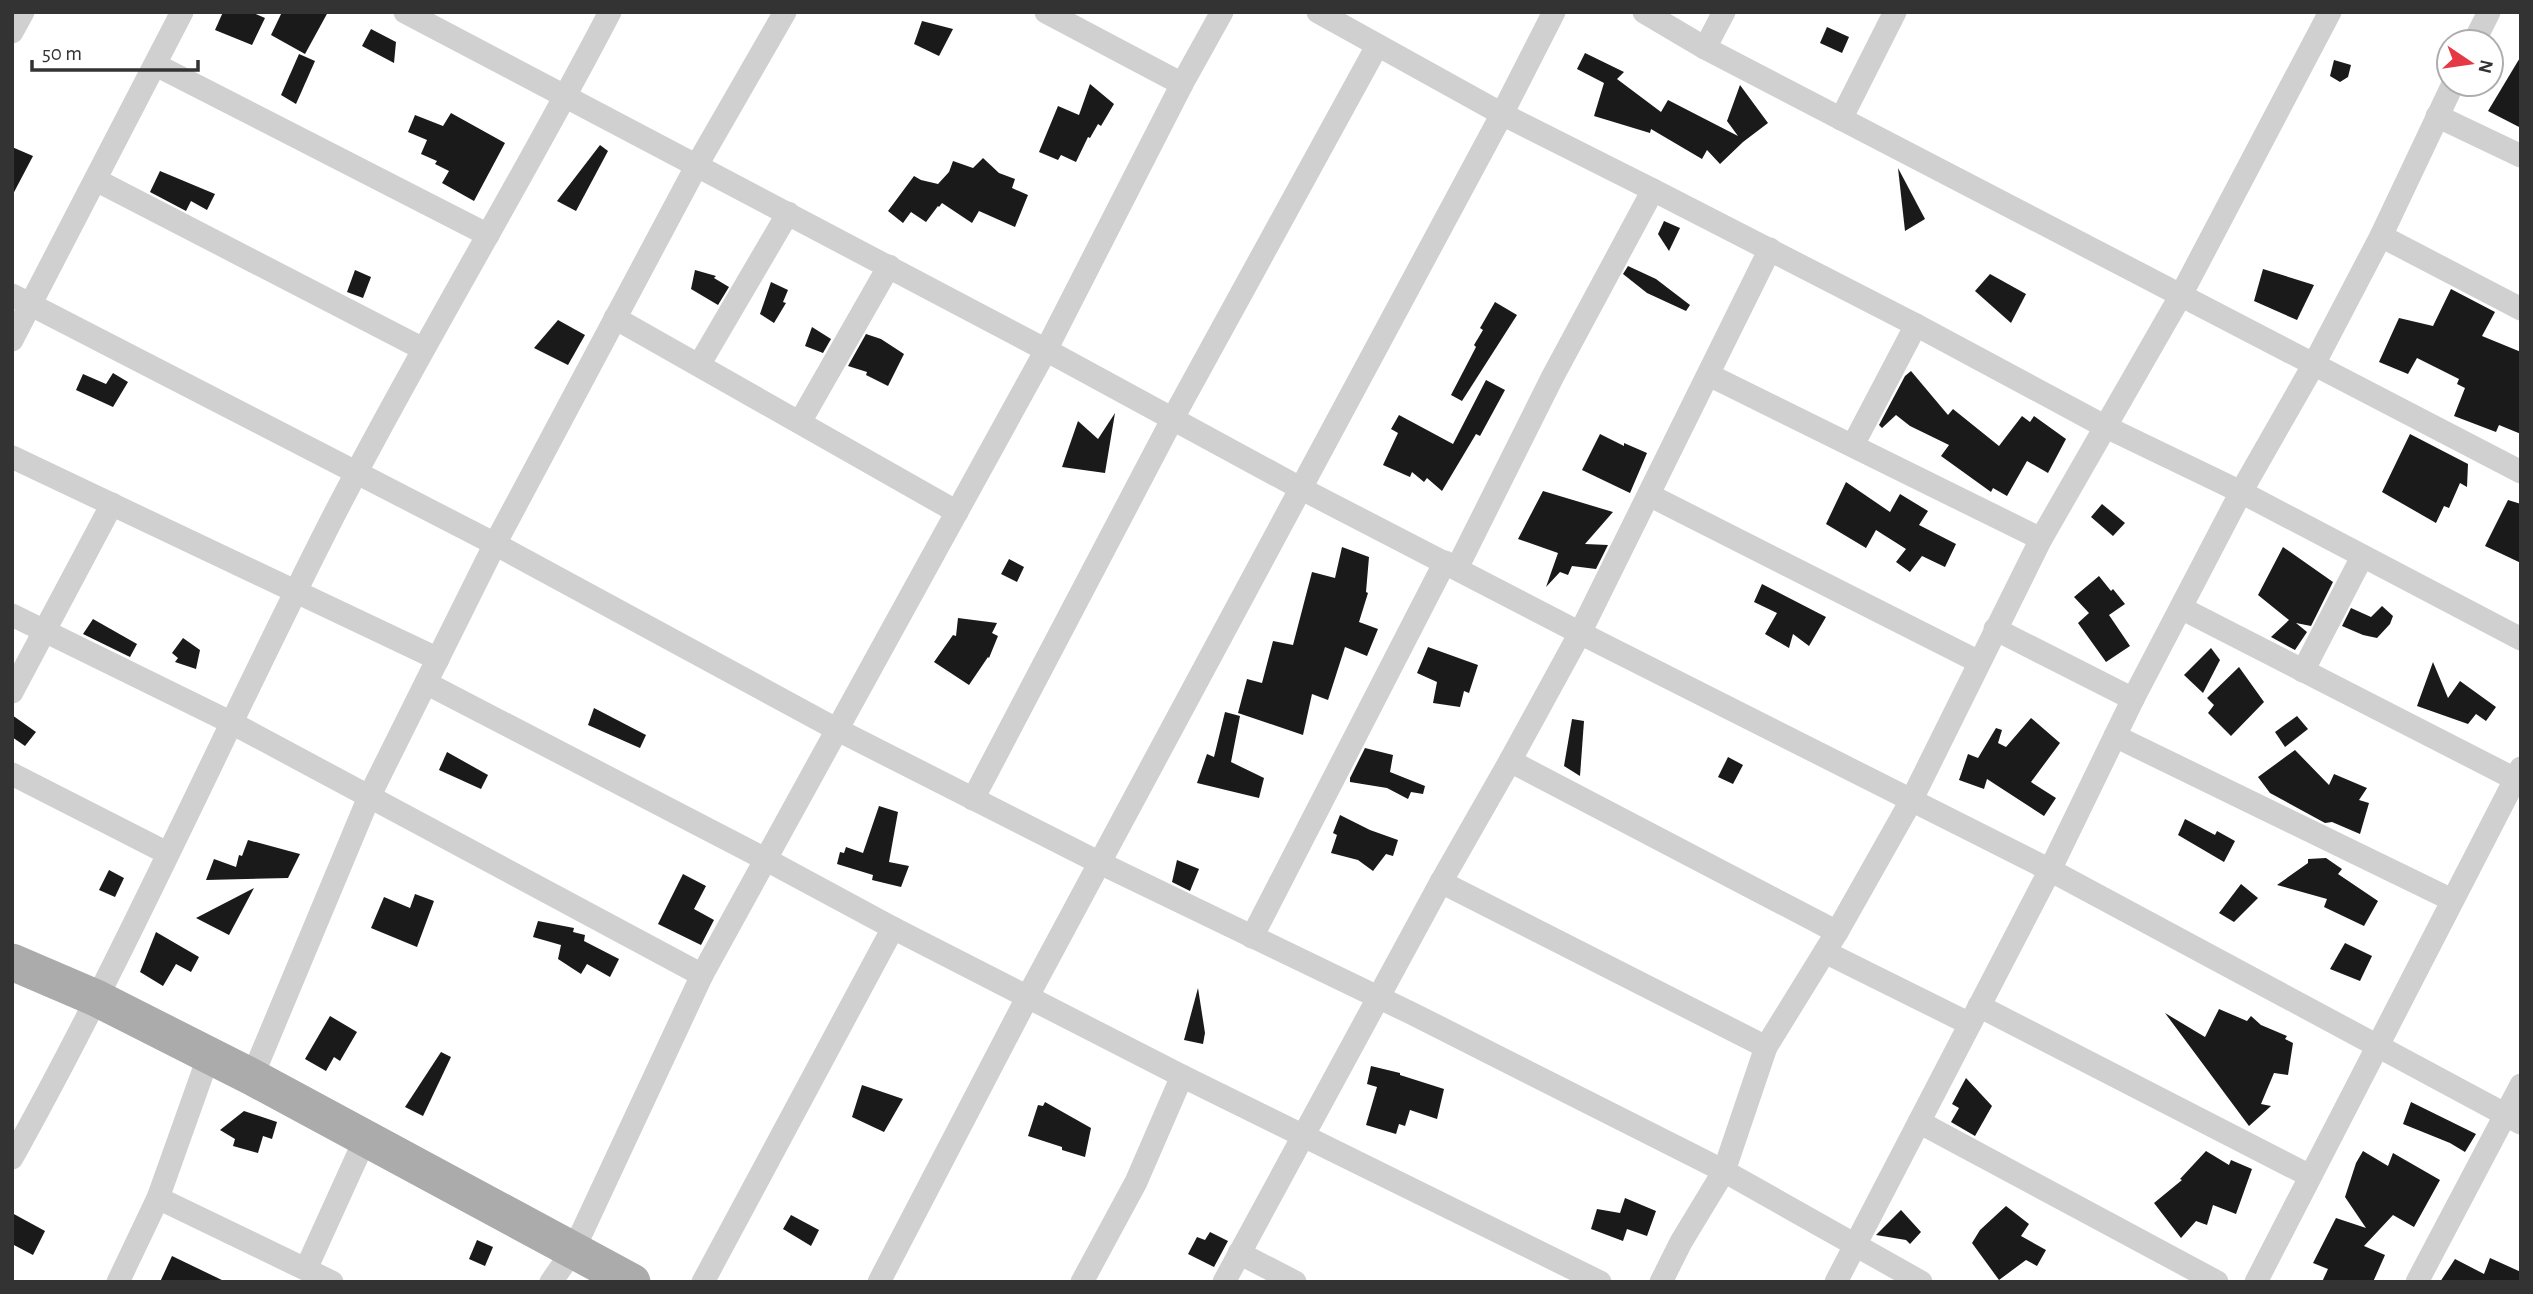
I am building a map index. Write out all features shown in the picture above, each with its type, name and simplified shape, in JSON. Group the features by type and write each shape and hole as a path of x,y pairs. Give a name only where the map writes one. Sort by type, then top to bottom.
{"main road":[{"path":"12,962 96,998 253,1077 632,1282"}],"street":[{"path":"12,32 23,12"},
{"path":"12,340 22,299 96,180 182,12"},
{"path":"405,12 889,266 1300,488 1580,633 2050,870 2513,1118"},
{"path":"12,1158 20,1126 96,998 357,472 610,12"},
{"path":"253,1077 369,797 495,544 697,164 785,12"},
{"path":"1046,12 1182,84"},
{"path":"551,1282 574,1249 702,975 1046,350 1182,84 1222,12"},
{"path":"1318,12 1502,114 1770,249 2104,426 2241,492 2521,639"},
{"path":"880,1282 1028,996 1502,114 1554,12"},
{"path":"1644,12 1705,48 2521,472"},
{"path":"1705,48 1724,12"},
{"path":"1841,119 1895,12"},
{"path":"1661,1282 1681,1242 1724,1171 1766,1047 1837,932 1912,801 2041,539 2181,295 2330,12"},
{"path":"2481,28 2489,12"},
{"path":"973,799 1172,418 1377,46"},
{"path":"156,65 488,234"},
{"path":"1836,1282 2050,870 2133,699 2241,492 2314,365 2381,236 2446,98"},
{"path":"2437,116 2521,156"},
{"path":"96,180 423,349"},
{"path":"1251,936 1653,190"},
{"path":"699,365 788,213"},
{"path":"2381,236 2521,309"},
{"path":"1224,1282 1441,882 1580,633 1770,249"},
{"path":"800,422 889,266"},
{"path":"22,299 495,544 836,729 1100,863 1522,1068 1724,1171 1921,1282"},
{"path":"615,318 957,512"},
{"path":"1853,446 1916,325"},
{"path":"1709,374 2041,539"},
{"path":"12,457 438,659"},
{"path":"1649,495 1979,662"},
{"path":"12,692 112,504"},
{"path":"2303,671 2362,557"},
{"path":"2181,608 2303,671 2518,774 2256,1282"},
{"path":"12,615 232,723 702,975"},
{"path":"1995,629 2133,699"},
{"path":"426,683 1182,1076 1600,1282"},
{"path":"2115,736 2452,900"},
{"path":"1510,761 1837,932"},
{"path":"12,774 167,853"},
{"path":"1441,882 1766,1047"},
{"path":"704,1282 893,928"},
{"path":"1825,952 1974,1015 2310,1176"},
{"path":"118,1282 158,1198 209,1055"},
{"path":"1082,1282 1136,1182 1182,1076"},
{"path":"2417,1282 2513,1118 2521,1085"},
{"path":"1919,1122 2217,1282"},
{"path":"306,1269 366,1137"},
{"path":"158,1198 332,1282"},
{"path":"1239,1253 1294,1282"}],"building":[{"path":"223,12 251,12 265,18 252,45 215,30"},
{"path":"282,12 328,12 305,54 271,35"},
{"path":"922,21 953,29 939,56 914,44"},
{"path":"1827,27 1849,37 1842,53 1820,43"},
{"path":"371,29 396,42 394,63 362,46"},
{"path":"1585,53 1624,72 1617,79 1661,112 1668,100 1738,136 1727,121 1740,85 1768,123 1720,164 1707,150 1702,159 1651,129 1650,133 1594,116 1604,83 1577,69"},
{"path":"299,54 315,61 296,104 281,95"},
{"path":"2521,56 2521,128 2488,111 2496,98 2505,98 2505,83"},
{"path":"2334,60 2351,65 2348,77 2340,82 2330,76"},
{"path":"1090,84 1114,104 1101,126 1098,124 1090,138 1088,137 1076,162 1061,155 1058,160 1039,152 1058,106 1079,115"},
{"path":"451,113 505,143 474,201 442,183 449,171 435,164 437,161 421,154 427,140 408,132 415,115 443,126"},
{"path":"600,145 608,151 576,211 557,201"},
{"path":"12,147 33,156 12,196"},
{"path":"983,158 999,173 1015,179 1012,188 1028,195 1015,227 979,211 972,223 942,203 926,222 911,212 903,223 888,211 914,176 938,184 949,172 953,161 973,168"},
{"path":"1898,168 1925,219 1905,231"},
{"path":"160,171 215,194 207,210 191,201 186,211 150,192"},
{"path":"1664,221 1680,228 1669,251 1658,234"},
{"path":"1628,266 1656,279 1690,305 1686,311 1647,293 1623,274"},
{"path":"2263,269 2314,285 2297,320 2254,301"},
{"path":"355,270 371,277 363,298 347,292"},
{"path":"695,270 716,276 714,278 729,287 718,305 691,289"},
{"path":"1990,274 2026,294 2011,323 1975,291"},
{"path":"771,282 788,290 783,302 786,303 774,323 760,314"},
{"path":"2451,289 2495,312 2482,336 2521,352 2521,434 2499,425 2496,432 2454,416 2465,388 2457,384 2459,379 2417,358 2408,374 2379,362 2399,318 2433,326"},
{"path":"1495,302 1517,315 1462,401 1451,395 1476,347 1474,345 1483,330 1480,328"},
{"path":"558,320 585,335 568,365 534,348"},
{"path":"812,327 831,339 823,353 805,346"},
{"path":"866,334 881,339 904,354 888,386 866,375 867,372 848,366"},
{"path":"1911,371 1948,415 1953,409 1999,446 2022,416 2030,422 2034,416 2066,439 2048,473 2027,461 2007,496 1993,488 1991,492 1941,456 1949,445 1910,426 1896,415 1882,428 1879,425 1905,376"},
{"path":"113,373 128,382 113,407 76,390 83,374 106,384"},
{"path":"1486,380 1505,390 1480,436 1476,434 1442,491 1427,478 1424,482 1412,472 1410,477 1383,465 1398,433 1391,429 1399,415 1453,444"},
{"path":"1115,413 1105,473 1062,467 1078,421 1098,439"},
{"path":"1600,434 1624,446 1624,443 1647,453 1630,493 1582,470"},
{"path":"2410,434 2468,464 2467,487 2460,483 2449,508 2444,506 2436,523 2382,492"},
{"path":"1846,482 1890,512 1900,494 1928,511 1919,525 1956,544 1945,567 1922,556 1910,572 1896,562 1906,549 1876,530 1866,548 1826,524"},
{"path":"1543,491 1613,512 1585,544 1608,545 1596,569 1572,566 1568,575 1560,572 1546,587 1558,553 1518,539"},
{"path":"2508,500 2521,504 2521,563 2485,546"},
{"path":"2102,504 2125,523 2113,536 2091,517"},
{"path":"1342,547 1369,557 1368,593 1359,622 1378,629 1367,656 1345,647 1328,700 1312,694 1303,735 1238,713 1247,679 1262,683 1273,641 1293,645 1312,572 1335,578"},
{"path":"2283,547 2333,582 2311,626 2296,623 2307,632 2295,650 2271,637 2289,620 2258,595"},
{"path":"1009,559 1024,567 1017,582 1001,574"},
{"path":"2099,576 2125,604 2109,615 2130,646 2106,662 2078,623 2089,613 2074,597"},
{"path":"1762,584 1826,617 1809,646 1793,634 1789,648 1765,634 1777,613 1754,602"},
{"path":"2382,606 2393,616 2390,624 2377,638 2342,626 2351,608 2371,617"},
{"path":"958,618 997,623 992,633 998,636 989,658 969,685 934,662 953,635 956,636"},
{"path":"93,619 137,644 130,657 83,634"},
{"path":"183,638 200,650 196,669 175,662 178,658 172,653"},
{"path":"1428,647 1478,665 1469,693 1464,691 1460,707 1433,703 1437,682 1417,673"},
{"path":"2211,648 2220,660 2203,693 2184,675"},
{"path":"2433,662 2448,698 2460,681 2496,707 2486,721 2476,714 2468,724 2417,706"},
{"path":"2239,667 2264,702 2231,736 2208,713 2214,705 2207,698"},
{"path":"594,708 646,735 640,748 588,725"},
{"path":"1225,712 1240,716 1231,762 1264,778 1259,798 1197,783 1207,754 1214,757"},
{"path":"12,715 36,732 25,746 12,737"},
{"path":"2297,716 2308,729 2285,747 2275,732"},
{"path":"2031,718 2060,743 2031,782 2056,798 2044,816 1987,779 1984,789 1959,780 1968,754 1978,758 1996,728 2002,730 1998,743 2006,747"},
{"path":"1572,719 1584,721 1580,776 1564,766"},
{"path":"1365,748 1393,755 1390,772 1425,786 1423,794 1411,792 1408,799 1387,788 1350,782"},
{"path":"2295,750 2329,785 2334,774 2367,788 2359,800 2369,803 2360,834 2332,822 2325,823 2270,793 2258,777"},
{"path":"447,752 488,775 481,789 439,770"},
{"path":"1728,757 1743,765 1733,784 1718,777"},
{"path":"879,806 898,812 889,862 909,866 901,887 872,880 873,875 837,864 840,852 844,853 846,847 863,853"},
{"path":"1340,815 1398,840 1393,856 1386,854 1373,871 1358,860 1331,853 1337,835 1333,833"},
{"path":"2185,819 2215,835 2217,831 2235,841 2224,862 2178,835"},
{"path":"248,840 300,854 288,878 206,880 214,859 236,867 239,855 242,856"},
{"path":"2326,858 2342,869 2338,874 2378,901 2364,926 2324,907 2327,899 2277,885 2308,863 2308,859"},
{"path":"1177,860 1199,869 1190,891 1172,882"},
{"path":"109,870 124,878 115,897 99,890"},
{"path":"683,874 706,886 694,909 714,920 701,945 658,924"},
{"path":"2241,884 2258,898 2234,922 2219,913"},
{"path":"254,888 229,935 196,918"},
{"path":"415,894 434,901 417,947 371,928 384,897 410,908"},
{"path":"538,921 574,928 573,932 585,935 584,941 619,959 610,977 587,964 581,974 558,959 561,945 533,937"},
{"path":"156,932 199,957 191,972 176,964 163,986 140,972"},
{"path":"2345,943 2372,956 2360,981 2330,969"},
{"path":"1198,988 1205,1033 1203,1044 1184,1040"},
{"path":"2219,1009 2247,1021 2251,1016 2261,1025 2287,1036 2285,1039 2293,1043 2288,1075 2274,1073 2261,1104 2271,1106 2249,1126 2165,1013 2205,1037"},
{"path":"330,1016 357,1032 340,1061 334,1057 326,1071 305,1059"},
{"path":"441,1052 451,1057 423,1116 405,1107"},
{"path":"1371,1066 1444,1089 1437,1119 1410,1110 1405,1126 1399,1124 1396,1134 1366,1125 1377,1087 1367,1084"},
{"path":"1966,1078 1992,1106 1975,1136 1951,1122 1959,1108 1952,1104"},
{"path":"862,1085 903,1099 884,1132 852,1117"},
{"path":"1045,1102 1091,1128 1085,1157 1028,1136 1038,1105 1043,1106"},
{"path":"2411,1102 2476,1134 2465,1152 2403,1124"},
{"path":"244,1111 277,1122 272,1139 263,1136 258,1153 233,1146 235,1139 220,1130"},
{"path":"2206,1151 2229,1165 2231,1160 2252,1169 2236,1214 2213,1205 2207,1225 2196,1221 2181,1238 2154,1203 2182,1180 2180,1179"},
{"path":"2363,1151 2388,1166 2393,1153 2440,1180 2414,1227 2393,1215 2364,1246 2385,1255 2373,1282 2322,1282 2328,1269 2313,1263 2336,1218 2366,1228 2345,1197 2356,1163"},
{"path":"1625,1198 1656,1211 1647,1236 1627,1229 1623,1241 1591,1229 1597,1209 1620,1213"},
{"path":"2006,1206 2029,1224 2021,1236 2046,1250 2037,1266 2026,1260 1999,1280 1972,1243 1980,1230"},
{"path":"1901,1210 1921,1232 1910,1244 1906,1240 1876,1235"},
{"path":"12,1213 45,1231 33,1255 12,1244"},
{"path":"791,1215 819,1230 811,1246 783,1229"},
{"path":"1210,1232 1228,1241 1214,1267 1188,1254 1197,1237 1205,1240"},
{"path":"477,1240 493,1247 485,1266 469,1259"},
{"path":"172,1256 226,1282 160,1282"},
{"path":"2490,1258 2521,1272 2521,1282 2440,1282 2455,1259 2484,1274"}]}
